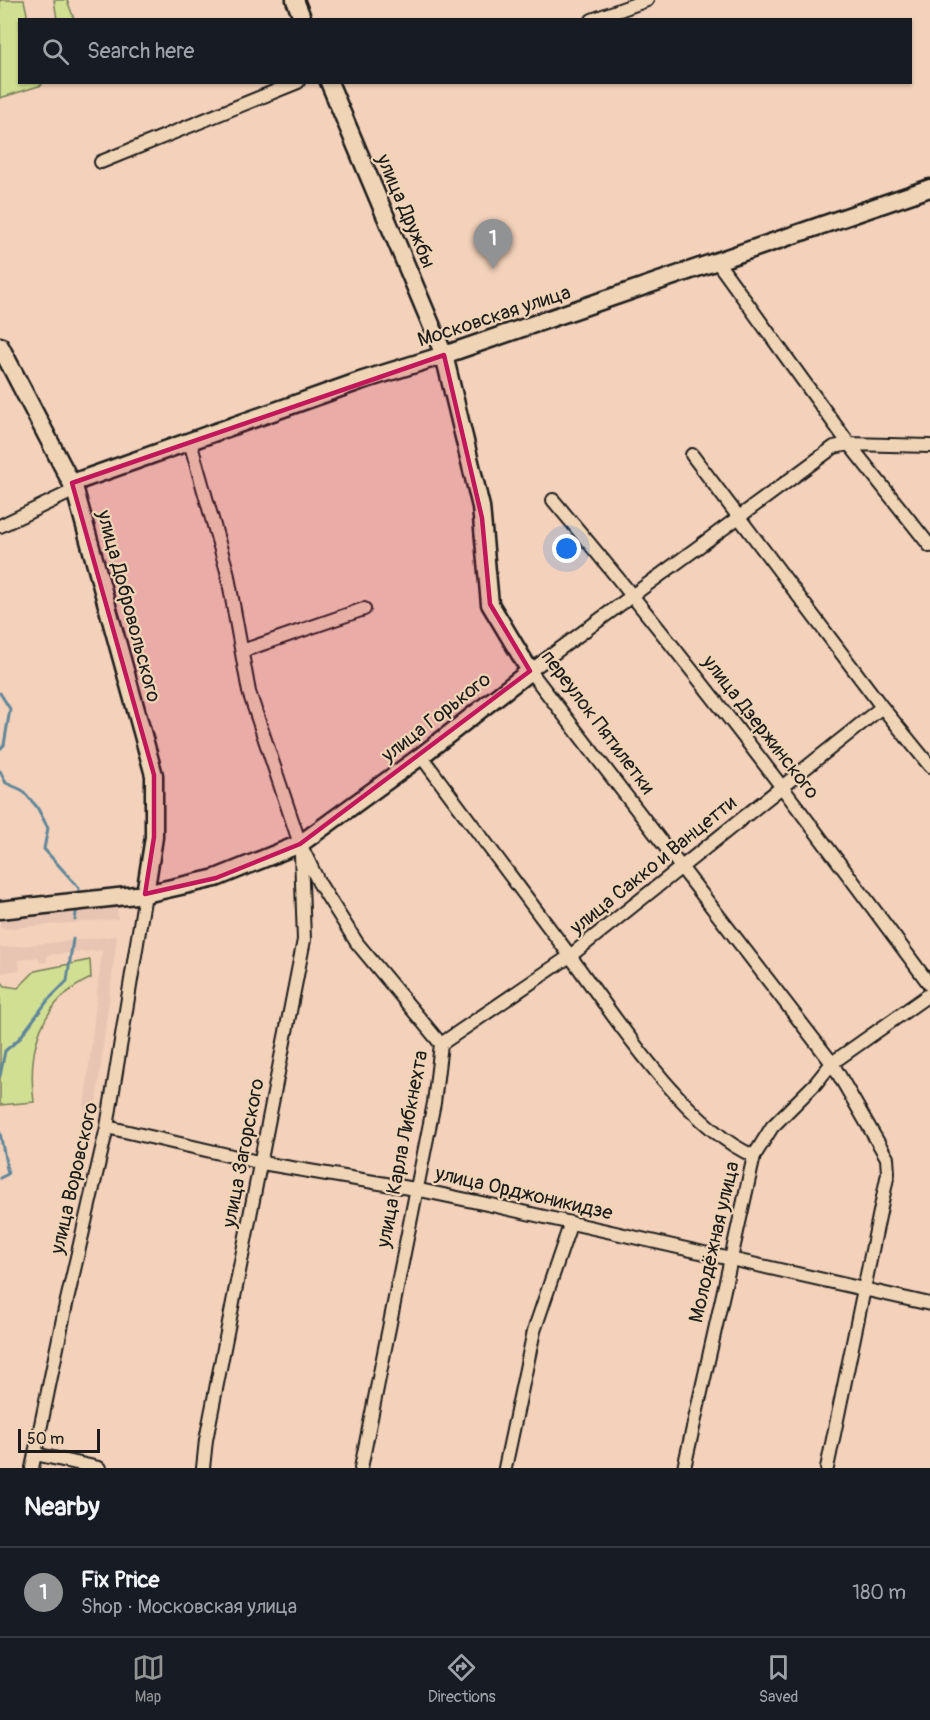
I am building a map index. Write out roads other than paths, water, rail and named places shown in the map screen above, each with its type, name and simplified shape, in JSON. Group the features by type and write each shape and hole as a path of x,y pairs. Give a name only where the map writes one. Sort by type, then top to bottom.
{"street":[{"path":"296,0 302,18"},
{"path":"597,18 647,0"},
{"path":"101,162 293,84"},
{"name":"улица Дружбы","path":"330,84 444,356"},
{"name":"Московская улица","path":"73,486 360,381 444,356 930,188"},
{"path":"718,263 849,444 930,546"},
{"name":"улица Добровольского","path":"0,346 73,486 154,775 154,837 145,894"},
{"name":"переулок Пятилетки","path":"444,356 481,507 490,604 530,671 832,1063 887,1158 888,1173 827,1468"},
{"path":"190,442 227,571 249,692 300,844"},
{"path":"849,444 930,446"},
{"name":"улица Горького","path":"0,910 145,894 216,878 300,844 834,447 849,444"},
{"path":"692,455 882,707 930,766"},
{"path":"0,526 73,486"},
{"name":"улица Дзержинского","path":"553,500 634,596 783,787 930,985"},
{"path":"242,651 364,609"},
{"name":"улица Сакко и Ванцетти","path":"441,1044 570,957 882,707"},
{"path":"421,756 624,1031 691,1110 738,1150 754,1156"},
{"name":"улица Карла Либкнехта","path":"300,844 320,883 357,943 441,1044 434,1103 361,1468"},
{"name":"улица Загорского","path":"203,1468 206,1440 304,940 304,879 300,844"},
{"name":"улица Воровского","path":"32,1468 65,1309 107,1127 145,894"},
{"name":"Молодёжная улица","path":"684,1468 754,1156 772,1127 816,1083 832,1063 930,994"},
{"name":"улица Орджоникидзе","path":"107,1127 262,1163 415,1189 570,1225 731,1257 930,1304"},
{"path":"505,1468 534,1331 570,1225"},
{"path":"35,1454 99,1468"}],"waterway":[{"path":"0,693 10,709 4,745 0,749"},
{"path":"0,771 6,783 22,790 37,807 48,828 44,849 79,888 78,895"},
{"path":"75,920 77,907"},
{"path":"0,1076 5,1051 19,1039 48,1000 67,981 73,939"},
{"path":"0,1133 8,1174 0,1178"}],"place":[{"name":"Fix Price","path":"493,269"}]}
